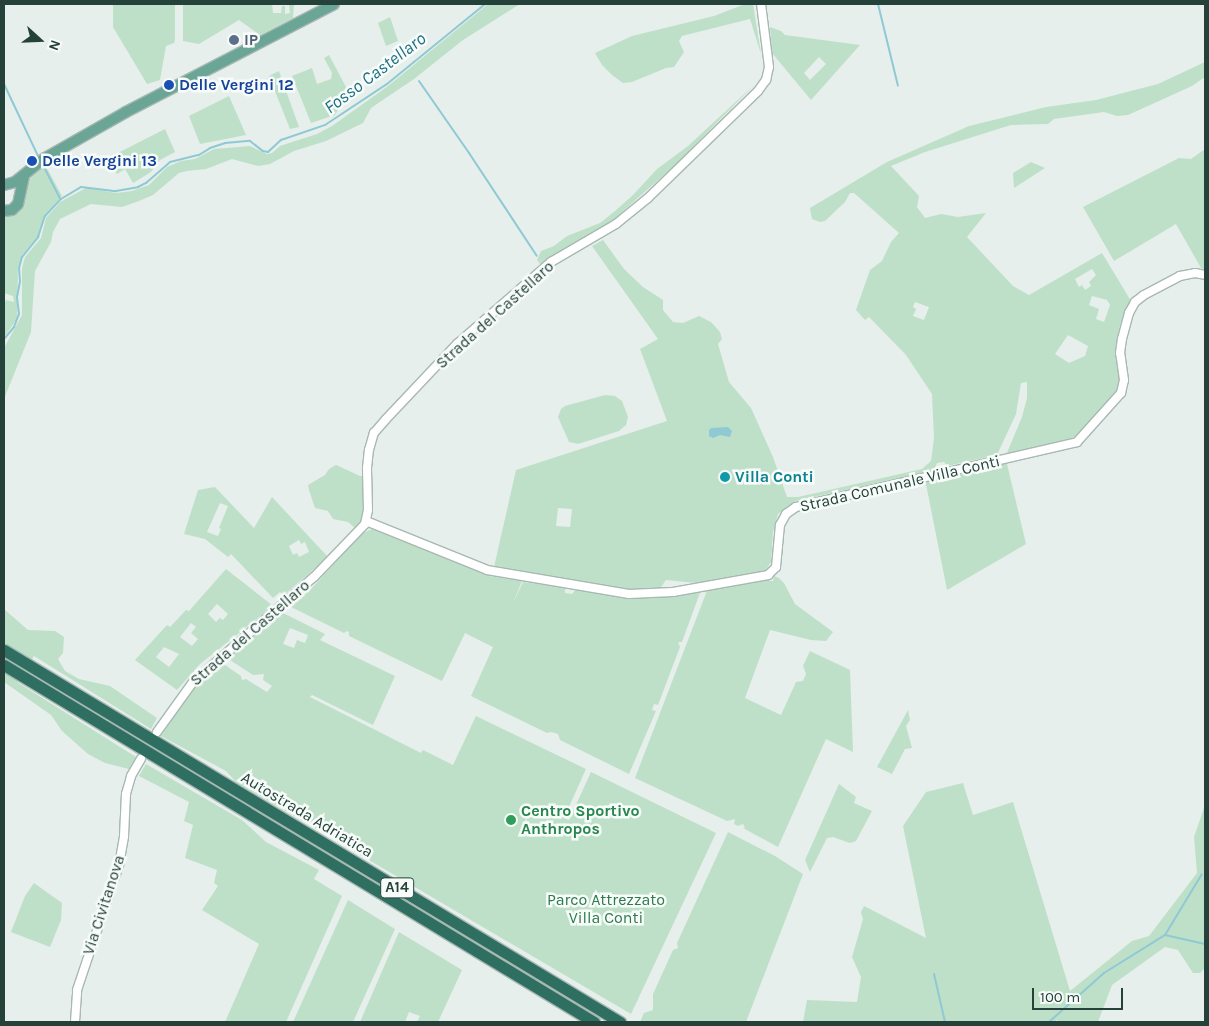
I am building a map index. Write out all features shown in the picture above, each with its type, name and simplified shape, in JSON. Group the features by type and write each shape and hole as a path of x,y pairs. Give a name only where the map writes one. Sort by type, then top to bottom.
{"highway":[{"name":"Autostrada Adriatica","path":"4,650 620,1022"},
{"name":"Autostrada Adriatica","path":"4,665 594,1022"}],"main road":[{"path":"6,185 24,176 41,161 126,112 334,4"},
{"path":"4,211 16,208 24,176"},
{"path":"6,185 15,188 20,195"}],"street":[{"name":"Strada del Castellaro","path":"157,732 193,682 314,577 366,520 369,450 374,433 386,419 457,344 552,262 616,224 648,198 678,172 762,86 769,67 761,4"},
{"name":"Strada Comunale Villa Conti","path":"366,520 487,570 629,594 673,592 768,575 776,567 780,525 786,514 796,507 1077,442 1121,393 1124,380 1120,353 1122,339 1129,314 1135,302 1144,295 1180,276 1195,273 1205,275"},
{"name":"Via Civitanova","path":"75,1022 74,1009 77,990 119,866 124,836 126,794 131,776 141,759"}],"green space":[{"path":"113,4 175,4 175,40 174,43 166,46 160,80 147,84 113,27"},
{"path":"183,4 272,4 273,13 281,13 282,6 285,6 285,14 290,13 289,4 294,4 293,18 260,35 239,20 199,44 183,41"},
{"path":"488,4 520,4 463,40 414,79 371,108 363,123 326,141 294,151 270,164 258,166 232,159 206,169 179,173 153,195 122,207 91,204 60,219 53,232 51,242 35,271 31,332 4,399 4,348 22,315 22,268 25,257 41,238 46,218 60,202 86,188 116,193 132,191 149,185 167,167 181,161 195,159 214,149 250,146 267,154 272,153 280,146 317,134 332,126 388,86"},
{"path":"745,4 753,4 761,54 750,19 682,36 679,41 684,52 674,67 666,68 632,82 623,83 612,75 602,65 595,53 632,36 714,16"},
{"path":"390,17 398,41 386,46 378,23"},
{"path":"770,27 781,31 785,35 860,45 811,100 772,53","holes":["819,57 826,64 810,80 804,73"]},
{"path":"329,55 346,87 342,94 342,103 335,115 311,123 292,76 312,68 317,84 331,79 332,73 324,58"},
{"path":"1205,62 1205,77 1192,86 1128,115 1117,116 1104,112 1054,119 1048,124 1011,125 925,152 891,166 919,196 917,207 925,218 941,214 958,217 986,213 967,237 1013,286 1029,295 1102,253 1131,301 1120,325 1116,345 1119,381 1116,393 1076,436 1066,441 1006,455 1022,417 1027,398 1027,382 1021,383 1016,414 997,455 947,466 944,462 937,463 934,470 796,501 778,514 773,532 771,562 765,571 696,583 666,580 659,590 624,590 494,567 516,470 667,421 640,349 658,339 592,246 603,240 624,269 643,287 663,300 663,310 673,322 683,323 699,316 711,322 720,332 722,339 718,344 729,382 751,408 773,457 787,497 798,497 922,469 931,461 934,438 932,394 906,355 869,317 865,320 856,310 870,270 882,261 891,242 899,233 854,193 850,193 845,202 825,221 820,222 812,219 810,208 887,162 969,126 1046,107 1096,100 1158,84","holes":["1092,269 1096,275 1089,282 1091,286 1085,290 1082,285 1079,287 1075,279","1092,296 1107,300 1110,305 1104,322 1096,319 1099,309 1089,305","915,302 929,307 924,320 913,316 916,309 913,307","1068,335 1088,346 1085,356 1069,363 1055,354","558,508 572,509 570,527 556,526"]},
{"path":"279,71 299,127 290,129 269,76"},
{"path":"754,85 674,166 613,220 541,265 537,260 541,251 554,246 567,236 600,223 633,195 657,169 688,146"},
{"path":"229,96 246,135 200,144 189,116"},
{"path":"165,129 175,152 160,160 151,172 133,183 125,169 117,174 108,158"},
{"path":"1205,149 1205,270 1201,268 1176,224 1114,261 1083,207 1179,158 1191,159"},
{"path":"1031,162 1045,168 1014,188 1013,173"},
{"path":"44,163 62,196 45,215 38,236 22,255 18,267 17,319 4,337 4,305 6,300 14,302 13,296 4,293 4,216 13,214 20,209 28,181"},
{"path":"605,395 615,396 622,401 628,417 626,425 619,431 578,444 569,442 558,417 561,409 565,406"},
{"path":"1004,462 1007,464 1026,544 947,590 925,479 940,476 941,482 947,481 946,475 971,469 977,473 981,472 983,467"},
{"path":"336,465 364,476 365,509 363,519 355,528 348,522 333,519 328,511 315,508 309,490 308,485 325,475 329,469"},
{"path":"215,487 254,528 272,497 328,557 284,595 280,592 273,598 231,554 228,557 205,539 184,534 198,490","holes":["220,503 228,506 219,528 221,529 218,536 207,532","299,540 301,544 305,542 309,552 299,557 297,553 293,555 289,546"]},
{"path":"372,529 490,576 522,581 513,603 523,582 565,587 565,593 572,594 576,589 631,598 670,597 701,590 682,642 678,642 680,647 658,705 654,704 652,710 656,711 629,774 560,740 558,734 547,733 471,696 493,647 465,633 442,681 349,636 347,631 344,633 291,607 312,588 361,534"},
{"path":"226,569 273,606 200,664 177,690 135,660 167,625 170,627 186,610 189,611","holes":["217,604 228,614 223,620 220,618 216,622 208,614","191,623 196,627 191,633 198,639 192,646 180,637","164,647 179,654 169,667 156,657"]},
{"path":"774,576 784,583 795,604 833,632 826,641 811,640 770,630 745,698 781,715 796,682 803,681 806,674 803,666 810,651 850,670 853,752 826,739 778,847 743,828 745,828 743,824 738,826 734,824 735,819 727,821 635,778 708,588 752,581 753,583 770,578 770,581 773,581"},
{"path":"4,609 28,630 55,631 64,637 63,653 58,659 65,671 79,679 110,686 157,718 151,729 34,656 17,682 136,757 129,769 105,763 88,754 62,731 51,715 4,682"},
{"name":"Parco Attrezzato Villa Conti","path":"283,613 325,634 320,640 395,676 373,725 312,695 310,697 421,753 423,750 453,765 476,716 586,769 564,818 569,820 591,772 716,833 631,1014 236,782 226,771 161,736 189,694 203,679 211,677 211,672 222,663 241,676 242,680 246,679 267,692 272,686 263,680 264,674 253,675 227,658","holes":["290,628 308,635 305,643 297,640 294,648 283,644"]},
{"path":"908,710 910,720 906,726 912,748 905,749 892,774 877,767"},
{"path":"146,764 242,820 266,842 319,870 314,879 342,896 286,1022 225,1022 259,944 202,910 218,886 214,883 217,870 185,858 193,825 184,821 189,802 139,776"},
{"path":"963,783 973,815 1013,802 1070,991 1132,941 1149,936 1197,873 1194,837 1205,805 1205,968 1200,973 1193,973 1178,950 1165,947 1112,985 1098,1022 1060,1022 1057,1020 1054,1022 803,1022 807,1000 857,1002 861,977 852,957 863,919 861,912 864,906 926,938 903,826 926,792"},
{"path":"839,784 856,797 854,803 872,811 856,841 850,843 833,837 827,838 810,872 805,860"},
{"path":"728,832 775,856 803,874 746,1022 640,1022 644,1013 653,1010 653,994 673,950 678,948 677,943"},
{"path":"34,883 62,903 61,920 50,947 11,932 25,896"},
{"path":"348,900 395,929 353,1022 293,1022"},
{"path":"399,932 462,970 438,1022 417,1022 420,1016 409,1012 405,1022 360,1022"}],"water":[{"path":"728,427 732,431 730,437 720,435 713,438 709,436 711,428"}],"waterway":[{"name":"Fosso Castellaro","path":"4,339 14,327 19,314 17,297 20,282 19,268 22,257 38,237 45,216 61,199 81,187 116,191 138,187 146,183 170,162 199,155 210,148 225,143 250,141 263,151 268,152 281,140 325,125 387,84 485,4"},
{"path":"878,4 898,86"},
{"path":"419,81 537,256"},
{"path":"4,84 39,158"},
{"path":"43,165 60,198"},
{"path":"1049,1022 1104,973 1165,935 1202,874"},
{"path":"1165,935 1205,944"},
{"path":"934,974 945,1022"}],"place":[{"name":"IP","path":"234,40"},
{"name":"Delle Vergini 12","path":"169,85"},
{"name":"Delle Vergini 13","path":"32,161"},
{"name":"Villa Conti","path":"725,477"},
{"name":"Centro Sportivo Anthropos","path":"511,820"}]}
